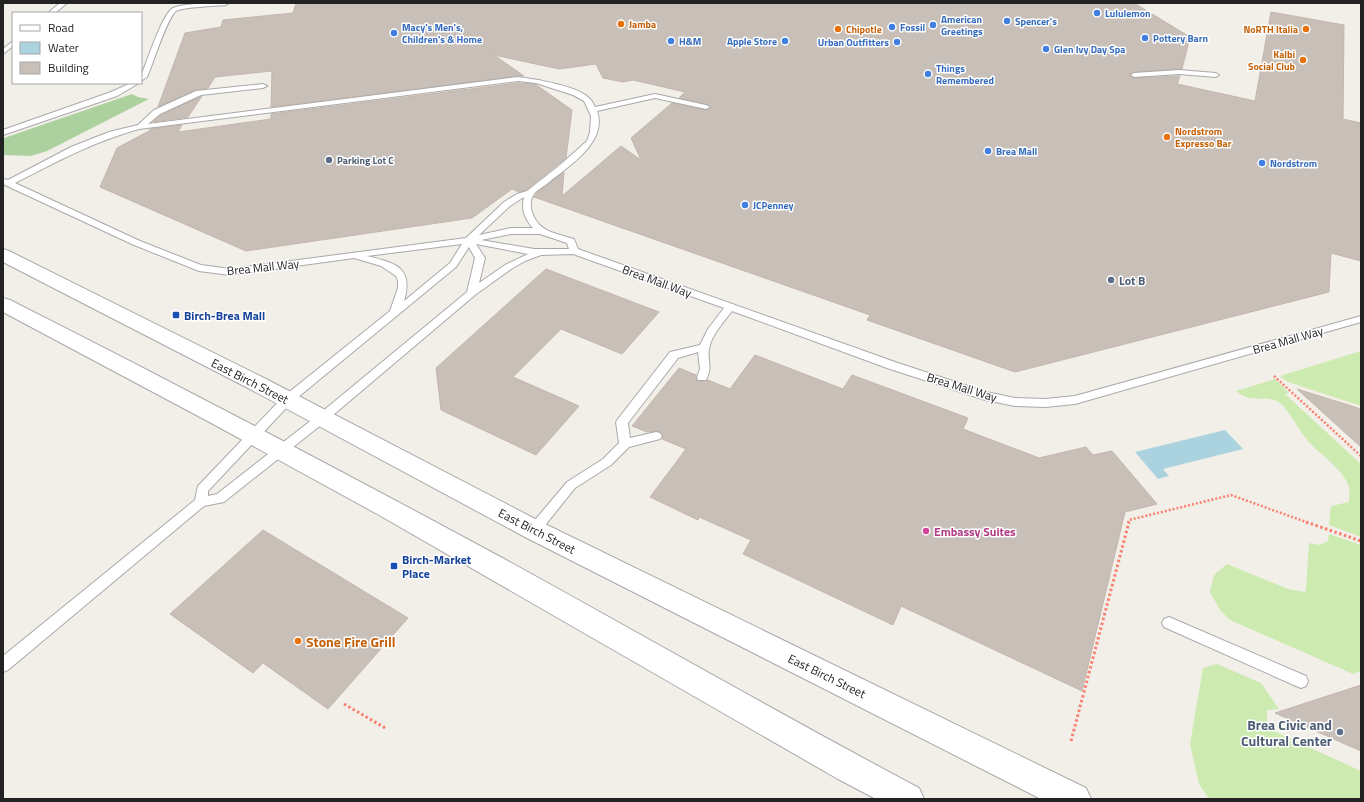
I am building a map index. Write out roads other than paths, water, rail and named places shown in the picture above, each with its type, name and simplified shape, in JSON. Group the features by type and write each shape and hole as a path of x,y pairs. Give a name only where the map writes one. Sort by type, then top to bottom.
{"street":[{"name":"East Birch Street","path":"3,255 322,418 534,530 1075,799"},
{"path":"3,304 253,435 444,538 699,684 849,768 908,799"}],"lane":[{"path":"52,12 64,3"},
{"path":"142,78 144,77 153,56 165,22 174,10 185,7 226,3"},
{"path":"3,52 12,44"},
{"path":"1134,76 1179,72 1216,75"},
{"path":"6,181 112,134 139,127 501,80 518,79 537,82 569,90 587,100 593,110 596,122 590,142 578,154 530,193 520,196 507,204 469,240 448,269 286,400 202,489 201,502"},
{"path":"3,133 114,94 134,84"},
{"path":"139,127 157,112 199,93 263,86"},
{"path":"593,110 655,96 706,107"},
{"name":"Brea Mall Way","path":"6,181 137,243 198,268 230,272 469,240 510,231 541,231 571,241 574,251"},
{"path":"530,193 526,205 528,215 541,231"},
{"path":"469,240 480,258 472,293"},
{"name":"Brea Mall Way","path":"469,240 505,249 542,253 554,254 574,251 985,396 1015,402 1045,403 1075,400 1119,389 1361,319"},
{"path":"3,665 201,502 220,498 322,418 472,293 508,267 522,259 542,253"},
{"path":"355,256 390,266 400,274 404,282 395,312"},
{"path":"702,377 706,370 704,347 730,307"},
{"path":"625,444 622,422 674,355 704,347"},
{"path":"534,530 571,485 607,462 625,444 656,436"},
{"path":"1169,623 1301,681"}],"water":[{"path":"1225,430 1243,449 1163,469 1169,476 1158,479 1135,452"}],"place":[{"name":"Lululemon","path":"1097,13"},
{"name":"Spencer's","path":"1007,21"},
{"name":"Jamba","path":"621,24"},
{"name":"American Greetings","path":"933,25"},
{"name":"Fossil","path":"892,27"},
{"name":"Chipotle","path":"838,29"},
{"name":"NoRTH Italia","path":"1306,29"},
{"name":"Macy's Men's, Children's & Home","path":"394,33"},
{"name":"Pottery Barn","path":"1145,38"},
{"name":"H&M","path":"671,41"},
{"name":"Apple Store","path":"785,41"},
{"name":"Urban Outfitters","path":"897,42"},
{"name":"Glen Ivy Day Spa","path":"1046,49"},
{"name":"Kalbi Social Club","path":"1303,60"},
{"name":"Things Remembered","path":"928,74"},
{"name":"Nordstrom Expresso Bar","path":"1167,137"},
{"name":"Brea Mall","path":"988,151"},
{"name":"Parking Lot C","path":"329,160"},
{"name":"Nordstrom","path":"1262,163"},
{"name":"JCPenney","path":"745,205"},
{"name":"Lot B","path":"1111,280"},
{"name":"Birch-Brea Mall","path":"176,315"},
{"name":"Embassy Suites","path":"926,531"},
{"name":"Birch-Market Place","path":"394,566"},
{"name":"Stone Fire Grill","path":"298,641"},
{"name":"Brea Civic and Cultural Center","path":"1340,732"}]}
